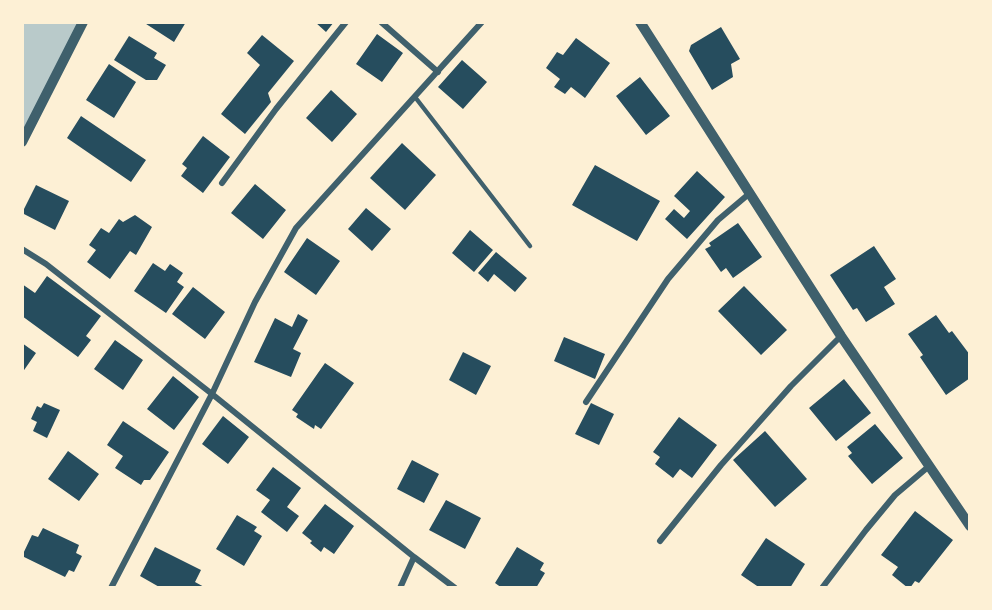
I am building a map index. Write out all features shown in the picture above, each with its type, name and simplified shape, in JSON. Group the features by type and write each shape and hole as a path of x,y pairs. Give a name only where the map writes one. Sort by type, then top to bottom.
{"street":[{"path":"22,142 83,22"},
{"path":"222,183 276,109 346,22"},
{"path":"381,22 438,72"},
{"path":"111,588 212,394 255,302 296,228 482,22"},
{"path":"640,22 841,336 969,526"},
{"path":"585,402 668,279 718,220 750,193"},
{"path":"22,249 46,264 455,588"},
{"path":"660,541 721,465 791,386 841,336"},
{"path":"822,588 895,495 928,467"},
{"path":"400,588 414,557"}],"lane":[{"path":"415,97 530,246"}],"shaded area":[{"path":"23,23 83,23 23,142"}],"building":[{"path":"143,22 186,22 174,42"},
{"path":"315,22 334,22 326,32"},
{"path":"721,27 740,59 731,64 733,77 712,90 689,51 691,45"},
{"path":"377,34 403,53 382,82 356,64"},
{"path":"262,35 294,61 268,93 271,102 245,134 221,114 260,65 247,53"},
{"path":"129,36 157,53 154,58 166,65 157,80 146,80 114,60"},
{"path":"576,38 610,63 585,98 571,87 565,94 554,87 560,79 546,68 557,52 563,55"},
{"path":"462,60 487,82 463,109 438,87"},
{"path":"109,64 136,82 114,118 86,100"},
{"path":"640,77 670,116 646,135 616,96"},
{"path":"331,90 357,114 332,142 306,118"},
{"path":"81,116 146,160 131,182 67,138"},
{"path":"203,136 230,157 203,193 181,176 187,168 182,164"},
{"path":"402,143 436,175 405,210 370,178"},
{"path":"595,165 660,201 637,241 572,205"},
{"path":"697,171 725,197 687,239 665,219 674,209 684,218 690,211 674,196"},
{"path":"255,184 286,210 263,239 231,213"},
{"path":"36,185 69,201 55,230 22,213"},
{"path":"366,208 391,229 372,251 348,229"},
{"path":"135,215 152,227 136,255 130,251 110,279 87,262 96,250 89,245 101,228 109,233 119,219 123,222"},
{"path":"738,223 762,257 733,278 726,268 721,272 705,249 711,246 709,243"},
{"path":"470,230 493,250 474,272 452,253"},
{"path":"307,238 340,261 316,295 284,272"},
{"path":"874,246 896,279 884,287 895,304 866,322 857,308 853,310 830,275"},
{"path":"496,252 527,278 515,292 494,274 488,282 478,273"},
{"path":"153,263 165,271 170,264 183,273 177,282 184,287 166,313 134,291"},
{"path":"47,276 101,316 86,336 91,340 78,357 22,316 22,284 35,293"},
{"path":"744,286 787,330 761,355 718,311"},
{"path":"193,287 225,312 205,339 172,314"},
{"path":"298,314 308,320 293,349 301,353 291,377 254,362 275,318 292,327"},
{"path":"936,315 949,333 952,331 970,355 970,378 946,395 920,357 923,355 908,334"},
{"path":"564,337 605,354 595,379 554,361"},
{"path":"115,340 143,360 123,390 94,369"},
{"path":"22,343 36,353 22,373"},
{"path":"463,352 491,366 476,395 449,380"},
{"path":"325,363 354,383 321,429 315,425 314,429 296,417 298,414 292,410"},
{"path":"173,376 199,397 174,430 147,409"},
{"path":"844,379 871,413 836,441 809,408"},
{"path":"44,403 60,410 47,438 33,431 37,422 31,419 37,406 41,408"},
{"path":"591,403 614,414 599,445 575,434"},
{"path":"223,416 249,437 228,464 202,444"},
{"path":"679,417 717,445 692,478 680,469 673,478 655,464 660,457 653,452"},
{"path":"123,421 169,452 150,480 144,480 141,485 115,468 123,456 107,445"},
{"path":"875,424 903,458 872,484 848,456 852,453 847,447"},
{"path":"765,431 807,479 775,507 733,460"},
{"path":"68,451 99,474 79,501 48,479"},
{"path":"412,460 439,474 424,503 397,489"},
{"path":"273,467 301,488 287,507 299,516 287,532 261,512 270,500 256,490"},
{"path":"446,500 481,518 465,549 429,530"},
{"path":"325,504 354,526 334,554 324,547 321,552 302,533"},
{"path":"915,511 953,540 919,583 915,581 908,588 892,575 898,567 881,555"},
{"path":"237,515 257,527 254,531 262,536 244,566 216,549"},
{"path":"43,528 79,545 76,553 82,556 74,572 69,570 65,577 22,556 32,535 38,537"},
{"path":"766,538 805,564 790,588 760,588 741,575"},
{"path":"155,547 201,570 195,582 206,588 161,588 140,576"},
{"path":"517,547 544,563 540,570 545,573 536,588 502,588 495,583"}]}
